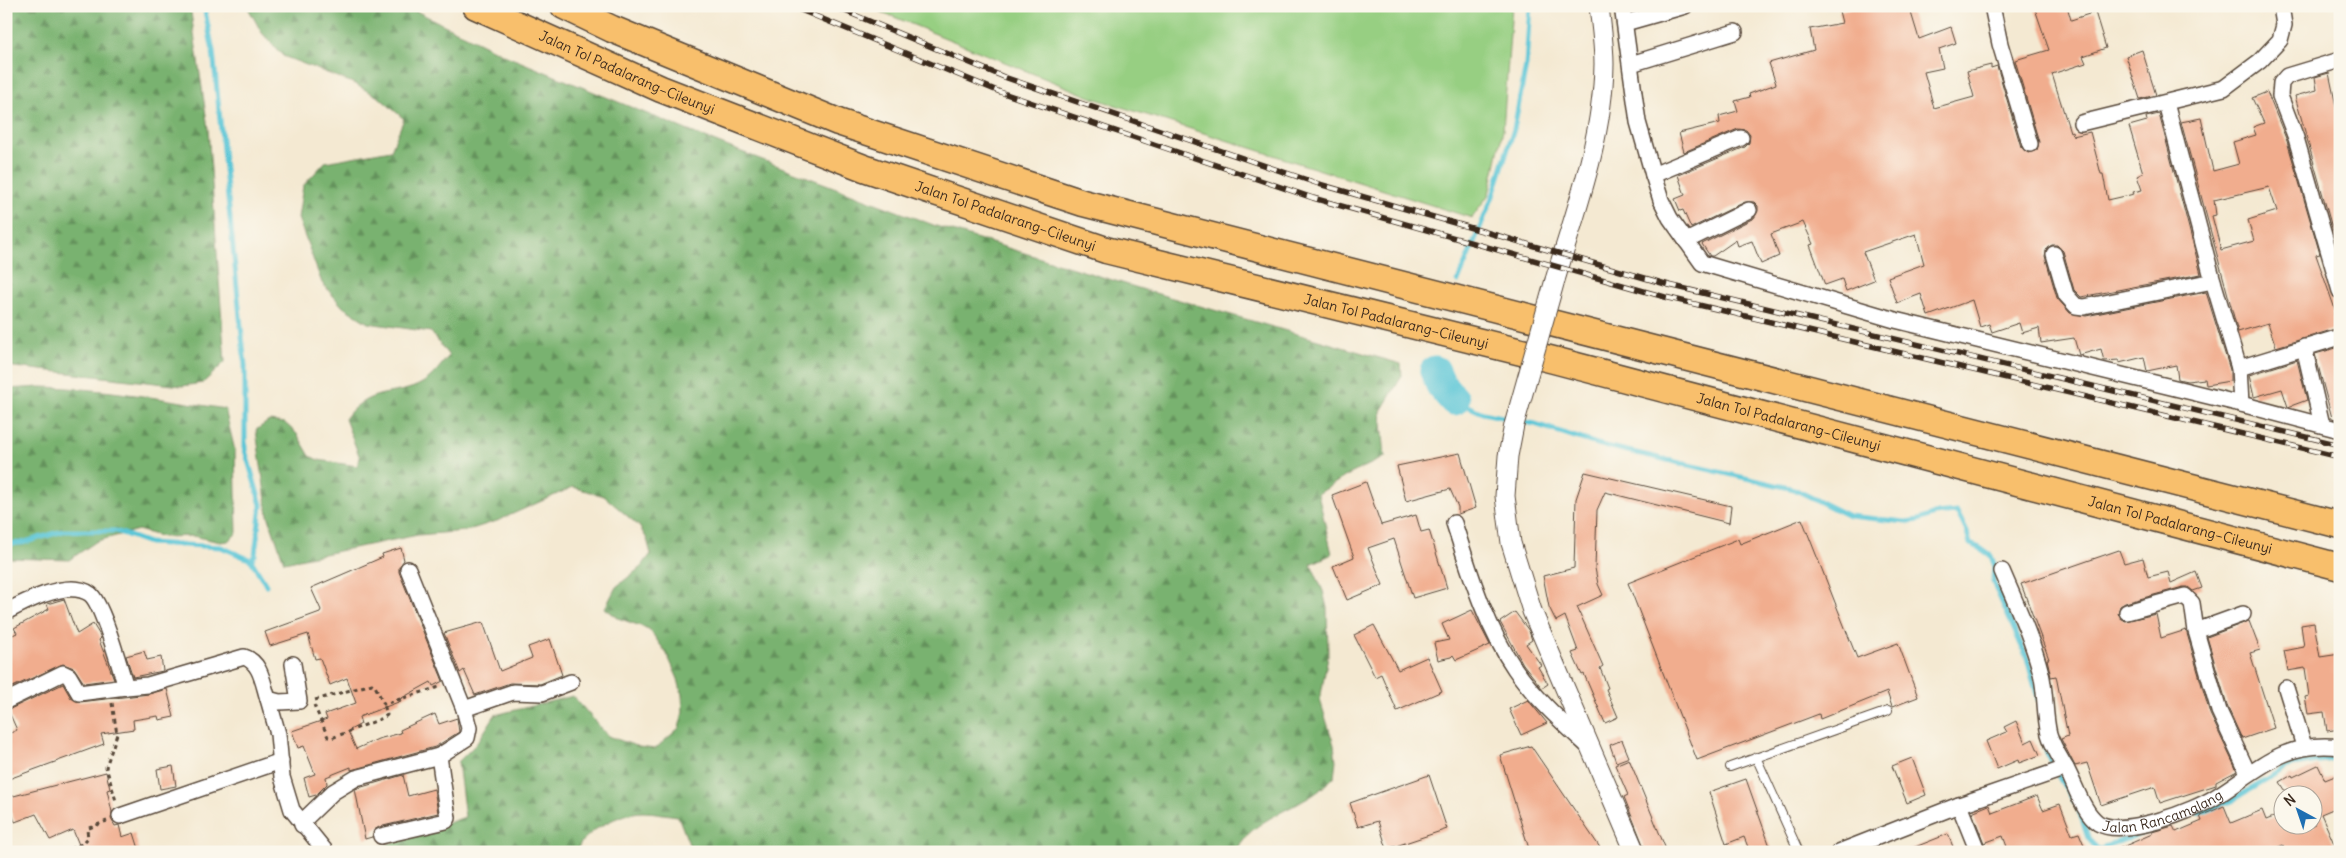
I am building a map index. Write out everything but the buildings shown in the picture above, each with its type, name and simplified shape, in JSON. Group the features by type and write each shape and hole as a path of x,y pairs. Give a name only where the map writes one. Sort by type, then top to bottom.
{"highway":[{"name":"Jalan Tol Padalarang–Cileunyi","path":"476,6 661,89 846,161 1106,250 1554,360 2340,568"},
{"path":"564,6 612,29 838,122 1084,203 2340,525"}],"street":[{"path":"1599,6 1604,64 1600,110 1579,200 1514,425 1508,456 1505,496 1510,543 1532,611 1634,852"},
{"path":"1622,6 1638,122 1653,175 1661,200 1702,264 1895,320 2340,430"},
{"path":"1625,23 1685,6"},
{"path":"1992,6 2000,44 2030,144"},
{"path":"2081,123 2224,88 2260,61 2280,40 2284,24 2281,6"},
{"path":"1631,64 1735,32"},
{"path":"2340,60 2287,76 2281,83 2280,96 2296,138 2340,291"},
{"path":"2166,103 2212,281 2239,368 2241,404"},
{"path":"1653,175 1741,138"},
{"path":"1686,241 1749,210"},
{"path":"2054,254 2066,296 2076,306 2084,307 2212,281"},
{"path":"2239,368 2304,347 2340,338"},
{"path":"2304,347 2322,425"},
{"path":"1454,523 1473,584 1488,620 1514,668 1558,718 1589,747"},
{"path":"303,822 343,785 356,778 439,756 467,738 469,728 464,709 408,568"},
{"name":"Jalan Rancamalang","path":"2002,571 2041,673 2049,734 2064,768 2087,811 2098,822 2111,828 2127,828 2188,810 2216,796 2248,773 2283,754 2304,746 2340,747"},
{"path":"6,612 32,598 52,592 81,590 91,594 99,608 126,687"},
{"path":"2127,612 2185,596 2192,603 2196,631 2219,711 2248,773"},
{"path":"2196,631 2243,614"},
{"path":"6,701 63,673 68,676 78,693 148,685 244,657 253,661 279,701 278,734 282,778 292,810 326,852"},
{"path":"279,701 299,700 293,664"},
{"path":"464,709 513,692 542,693 570,682"},
{"path":"2286,688 2304,746"},
{"path":"380,836 446,821 448,818 439,756"},
{"path":"120,816 280,761"},
{"path":"1839,852 1959,805 2064,768"},
{"path":"1959,805 1978,852"}],"lane":[{"path":"1730,767 1888,711"},
{"path":"1756,758 1799,852"}],"path":[{"path":"384,704 453,682"},
{"path":"372,684 376,686 384,704 386,715 383,718 332,738 328,737 325,733 312,700 323,699 372,684"},
{"path":"63,852 85,842 88,838 87,830 89,828 120,816 106,767 117,734 111,690"}],"green space":[{"path":"6,6 190,6 208,129 225,362 203,383 182,386 6,366"},
{"path":"247,6 406,6 504,55 718,143 936,226 1148,291 1401,364 1402,376 1381,411 1385,457 1346,476 1318,494 1332,554 1311,564 1323,591 1327,608 1328,656 1320,700 1334,745 1336,761 1334,777 1313,795 1258,826 1249,833 1237,852 692,852 678,816 643,812 625,815 604,824 586,837 576,852 371,852 372,850 465,817 458,762 477,743 495,715 573,696 608,736 639,747 655,749 679,728 683,712 682,695 678,679 667,654 649,629 618,618 605,608 616,587 641,567 651,554 647,539 639,526 604,496 573,487 497,521 465,531 418,535 284,562 268,515 256,430 269,421 285,423 297,434 310,456 318,460 357,466 360,458 345,419 355,408 375,396 408,389 428,379 449,356 431,332 368,323 343,307 322,283 298,218 303,186 325,162 391,150 404,119 380,98 353,83 283,56 262,33"},
{"path":"867,6 1512,6 1503,130 1489,194 1472,218 1093,98"},
{"path":"41,387 110,392 225,409 235,451 237,533 228,541 220,542 193,536 163,537 138,530 97,541 69,560 6,558 6,389"}],"waterway":[{"path":"204,6 213,51 245,366 245,450 261,505 255,555 251,560"},
{"path":"1458,281 1493,196 1514,129 1526,65 1530,6"},
{"path":"1435,371 1441,385 1454,400"},
{"path":"1454,400 1483,413 1535,424 1597,444 1794,489 1849,516 1906,522 1919,520 1934,514 1957,512 1967,532 1970,544 1991,556 1994,564 1993,582 2027,658 2038,699"},
{"path":"6,544 22,543 63,531 116,531 149,543 221,547 251,560 266,585"},
{"path":"2043,737 2047,754 2074,801"},
{"path":"2198,813 2231,801 2292,765 2340,758"},
{"path":"2079,810 2088,838 2098,849 2160,827"}],"railway":[{"path":"791,6 1000,92 1313,198 1665,297 2340,457"},
{"path":"833,6 1004,77 1319,184 1669,285 2340,445"}]}
